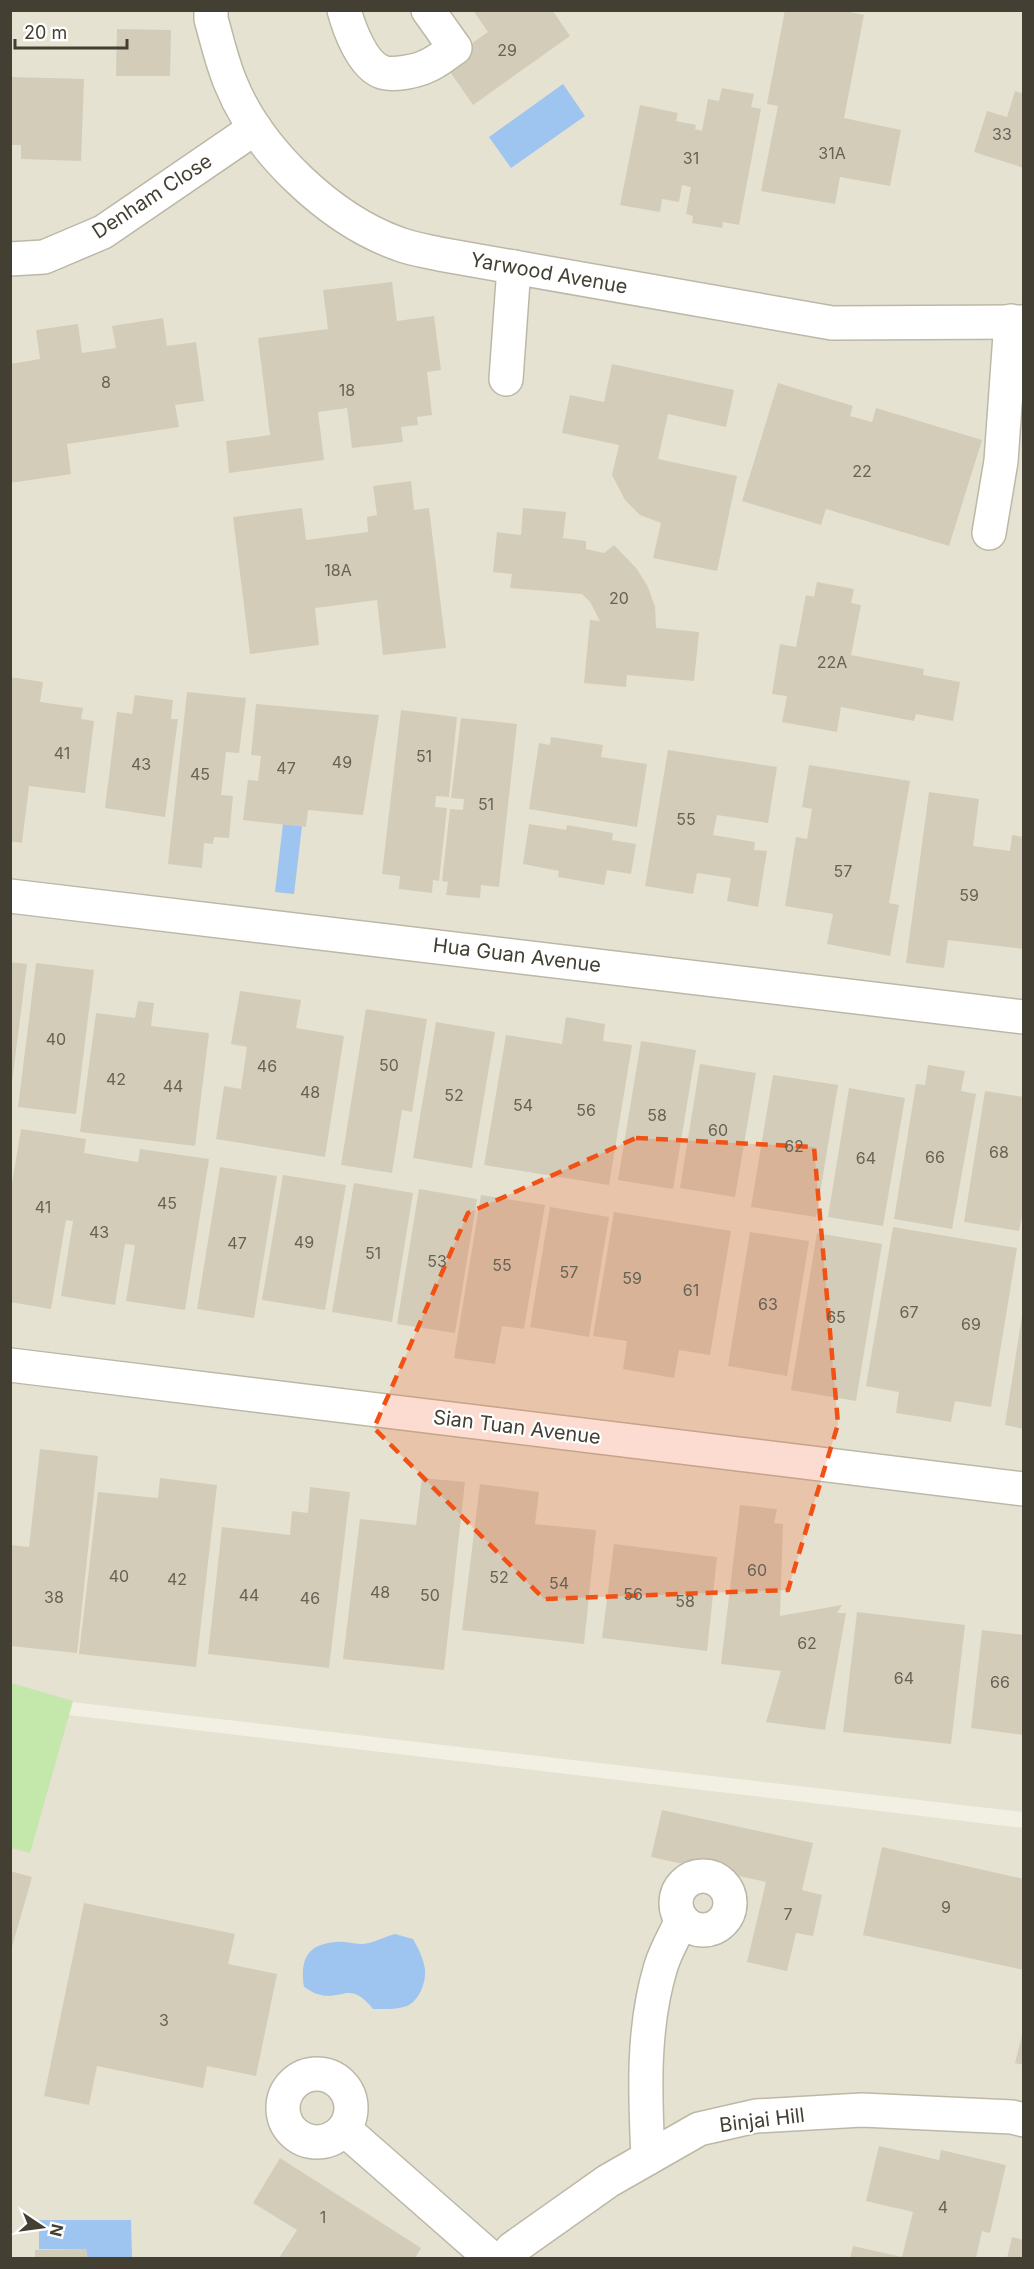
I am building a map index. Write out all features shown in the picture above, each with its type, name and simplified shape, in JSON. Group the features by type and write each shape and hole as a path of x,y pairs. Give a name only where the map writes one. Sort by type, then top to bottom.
{"street":[{"name":"Yarwood Avenue","path":"211,10 211,19 231,84 255,128 306,188 351,221 399,244 439,254 832,323 1017,321 989,533"},
{"path":"344,10 350,32 367,60 382,72 407,73 428,66 454,48 428,10"},
{"name":"Denham Close","path":"10,259 44,257 103,232 255,128"},
{"path":"506,379 514,267"},
{"name":"Hua Guan Avenue","path":"10,896 1023,1017"},
{"name":"Sian Tuan Avenue","path":"10,1365 1023,1489"},
{"path":"648,2158 645,2094 650,2018 662,1965 682,1920"},
{"name":"Binjai Hill","path":"505,2259 512,2249 608,2181 699,2129 756,2116 862,2110 1012,2117 1023,2120"},
{"path":"344,2129 491,2259"}],"highlighted area":[{"path":"636,1138 814,1147 838,1424 788,1590 544,1599 374,1428 468,1213"}],"shaded area":[{"path":"11,11 1023,11 1023,1812 11,1695"},
{"path":"10,1708 1023,1828 1023,2258 11,2258"}],"green space":[{"path":"11,1683 73,1701 30,1853 11,1848"}],"water":[{"path":"563,84 585,116 511,168 489,137"},
{"path":"283,824 302,826 294,894 275,892"},
{"path":"395,1934 413,1939 424,1966 423,1986 411,2004 399,2008 373,2009 365,2000 352,1993 326,1996 304,1987 304,1962 312,1950 318,1946 336,1942 365,1944"},
{"path":"39,2220 131,2220 132,2258 87,2258 86,2249 39,2249"}],"building":[{"path":"473,10 552,10 570,36 473,105 444,63 488,32"},
{"path":"785,10 841,10 864,15 844,118 901,130 890,186 840,177 835,204 761,191 778,106 767,104"},
{"path":"117,29 171,30 170,76 116,76"},
{"path":"10,77 84,79 81,161 21,159 21,145 10,145"},
{"path":"722,88 754,94 751,107 761,109 739,225 723,222 722,228 692,223 693,216 686,214 691,187 682,185 679,202 662,199 660,212 620,205 640,105 678,113 676,121 696,125 695,129 702,131 708,99 719,101"},
{"path":"1015,91 1024,94 1024,168 974,152 987,111 1007,117"},
{"path":"392,282 397,321 434,316 441,370 427,372 432,415 417,417 418,425 401,427 403,442 352,448 347,408 318,412 324,460 229,473 226,441 270,435 258,338 328,329 323,290"},
{"path":"163,318 167,346 196,342 204,401 175,405 179,427 67,444 71,474 10,483 10,364 40,359 36,330 78,324 82,353 116,348 112,326"},
{"path":"612,364 734,390 726,427 668,414 658,459 737,476 717,571 653,558 661,523 640,515 625,500 612,475 619,445 562,433 570,395 604,402"},
{"path":"778,383 853,406 850,416 872,422 876,408 982,440 949,546 826,509 821,525 742,501"},
{"path":"411,481 414,510 429,508 446,648 383,655 377,600 315,608 319,645 250,654 233,517 302,508 306,540 368,532 367,517 377,515 373,486"},
{"path":"523,508 566,512 563,538 586,541 586,549 604,553 614,545 637,569 648,587 655,607 656,628 699,632 694,681 627,675 626,687 584,683 590,620 600,621 590,602 582,594 510,588 512,574 493,572 497,532 521,535"},
{"path":"817,582 854,589 851,603 861,605 851,655 924,669 923,675 960,682 953,721 916,714 914,721 841,707 837,732 782,722 787,696 772,694 780,644 796,647 806,595 814,597"},
{"path":"10,677 43,682 40,702 83,708 81,719 94,721 85,793 29,786 22,843 10,841"},
{"path":"187,692 246,698 239,753 226,752 221,795 233,796 229,838 214,837 213,844 204,843 202,868 168,864"},
{"path":"135,695 173,700 171,719 178,719 165,817 105,808 117,712 132,714"},
{"path":"256,704 379,715 363,815 308,810 306,827 243,820 248,780 258,781 261,756 251,755"},
{"path":"401,710 457,717 449,797 436,796 435,807 447,808 439,881 433,880 432,893 399,889 400,876 382,874"},
{"path":"461,718 517,724 499,887 481,885 480,898 446,895 448,882 442,881 450,809 463,810 464,799 451,798"},
{"path":"551,737 603,745 601,757 647,764 637,827 529,809 539,743 550,745"},
{"path":"668,750 777,767 768,823 717,815 713,835 755,842 754,850 767,851 758,907 727,901 731,878 697,873 693,894 645,886"},
{"path":"809,765 910,781 889,903 899,905 890,956 827,944 833,914 785,906 796,837 807,839 812,809 802,807"},
{"path":"929,792 979,799 973,846 1010,851 1012,835 1024,837 1024,949 948,940 944,968 906,963"},
{"path":"529,824 566,830 567,825 613,833 612,840 636,844 631,874 607,870 604,885 558,877 559,871 523,864"},
{"path":"10,962 27,964 12,1082 10,1082"},
{"path":"36,963 94,970 76,1114 18,1107"},
{"path":"240,991 301,1000 296,1028 344,1036 325,1157 216,1139 224,1086 241,1089 247,1047 231,1044"},
{"path":"138,1001 154,1003 151,1026 209,1033 195,1146 80,1132 96,1013 135,1018"},
{"path":"366,1009 427,1019 412,1112 402,1110 392,1173 341,1165"},
{"path":"566,1017 605,1024 603,1041 632,1045 609,1185 484,1165 506,1035 562,1044"},
{"path":"436,1022 495,1032 472,1168 413,1158"},
{"path":"641,1041 696,1050 673,1189 618,1180"},
{"path":"700,1064 756,1073 735,1197 680,1188"},
{"path":"928,1065 965,1071 961,1091 976,1094 952,1229 894,1219 916,1084 925,1085"},
{"path":"773,1075 838,1085 816,1217 751,1207"},
{"path":"849,1088 905,1098 883,1226 828,1217"},
{"path":"985,1091 1024,1097 1024,1207 1019,1231 964,1222"},
{"path":"21,1129 86,1139 84,1153 138,1162 140,1149 209,1159 185,1310 126,1301 135,1245 125,1244 115,1305 61,1296 73,1221 66,1220 51,1309 10,1302 10,1195"},
{"path":"220,1167 277,1176 254,1318 197,1309"},
{"path":"283,1175 346,1185 325,1310 262,1300"},
{"path":"354,1183 413,1193 392,1322 332,1312"},
{"path":"419,1189 477,1199 455,1333 397,1324"},
{"path":"481,1195 545,1205 524,1329 502,1326 495,1364 454,1358"},
{"path":"550,1207 609,1217 589,1337 530,1327"},
{"path":"614,1212 731,1231 710,1355 679,1350 674,1378 623,1369 627,1341 593,1336"},
{"path":"893,1227 1017,1248 991,1407 955,1401 951,1422 896,1413 899,1392 866,1386"},
{"path":"750,1232 809,1241 787,1376 728,1366"},
{"path":"817,1233 882,1244 856,1401 791,1390"},
{"path":"1022,1316 1024,1316 1024,1429 1005,1425"},
{"path":"40,1449 98,1456 77,1653 10,1646 10,1545 29,1547"},
{"path":"160,1478 217,1485 196,1667 79,1654 98,1492 158,1498"},
{"path":"422,1478 465,1482 444,1670 343,1659 360,1519 416,1525"},
{"path":"480,1484 539,1492 535,1524 596,1530 584,1644 462,1630"},
{"path":"310,1487 350,1492 329,1668 208,1654 222,1527 290,1535 292,1511 308,1513"},
{"path":"740,1505 777,1509 774,1523 783,1524 780,1616 842,1605 837,1613 846,1613 825,1730 766,1722 781,1671 721,1664"},
{"path":"614,1544 717,1557 707,1651 602,1638"},
{"path":"857,1612 965,1625 951,1744 843,1732"},
{"path":"982,1630 1024,1635 1024,1735 971,1728"},
{"path":"662,1810 813,1843 802,1890 822,1895 813,1936 796,1933 787,1971 747,1962 766,1882 651,1857"},
{"path":"882,1847 1024,1879 1024,1970 863,1935"},
{"path":"10,1871 32,1877 11,1950 10,1950"},
{"path":"84,1903 235,1934 228,1964 277,1974 256,2076 207,2066 203,2088 97,2066 89,2105 44,2096"},
{"path":"1024,2031 1024,2065 1015,2063"},
{"path":"879,2146 939,2160 941,2150 1006,2165 990,2233 982,2231 976,2258 850,2258 853,2246 902,2257 913,2212 866,2201"},
{"path":"280,2158 421,2248 415,2258 279,2258 297,2230 253,2203"},
{"path":"1012,2237 1024,2240 1024,2258 1007,2258"},
{"path":"86,2249 87,2258 35,2258 35,2250"}]}
